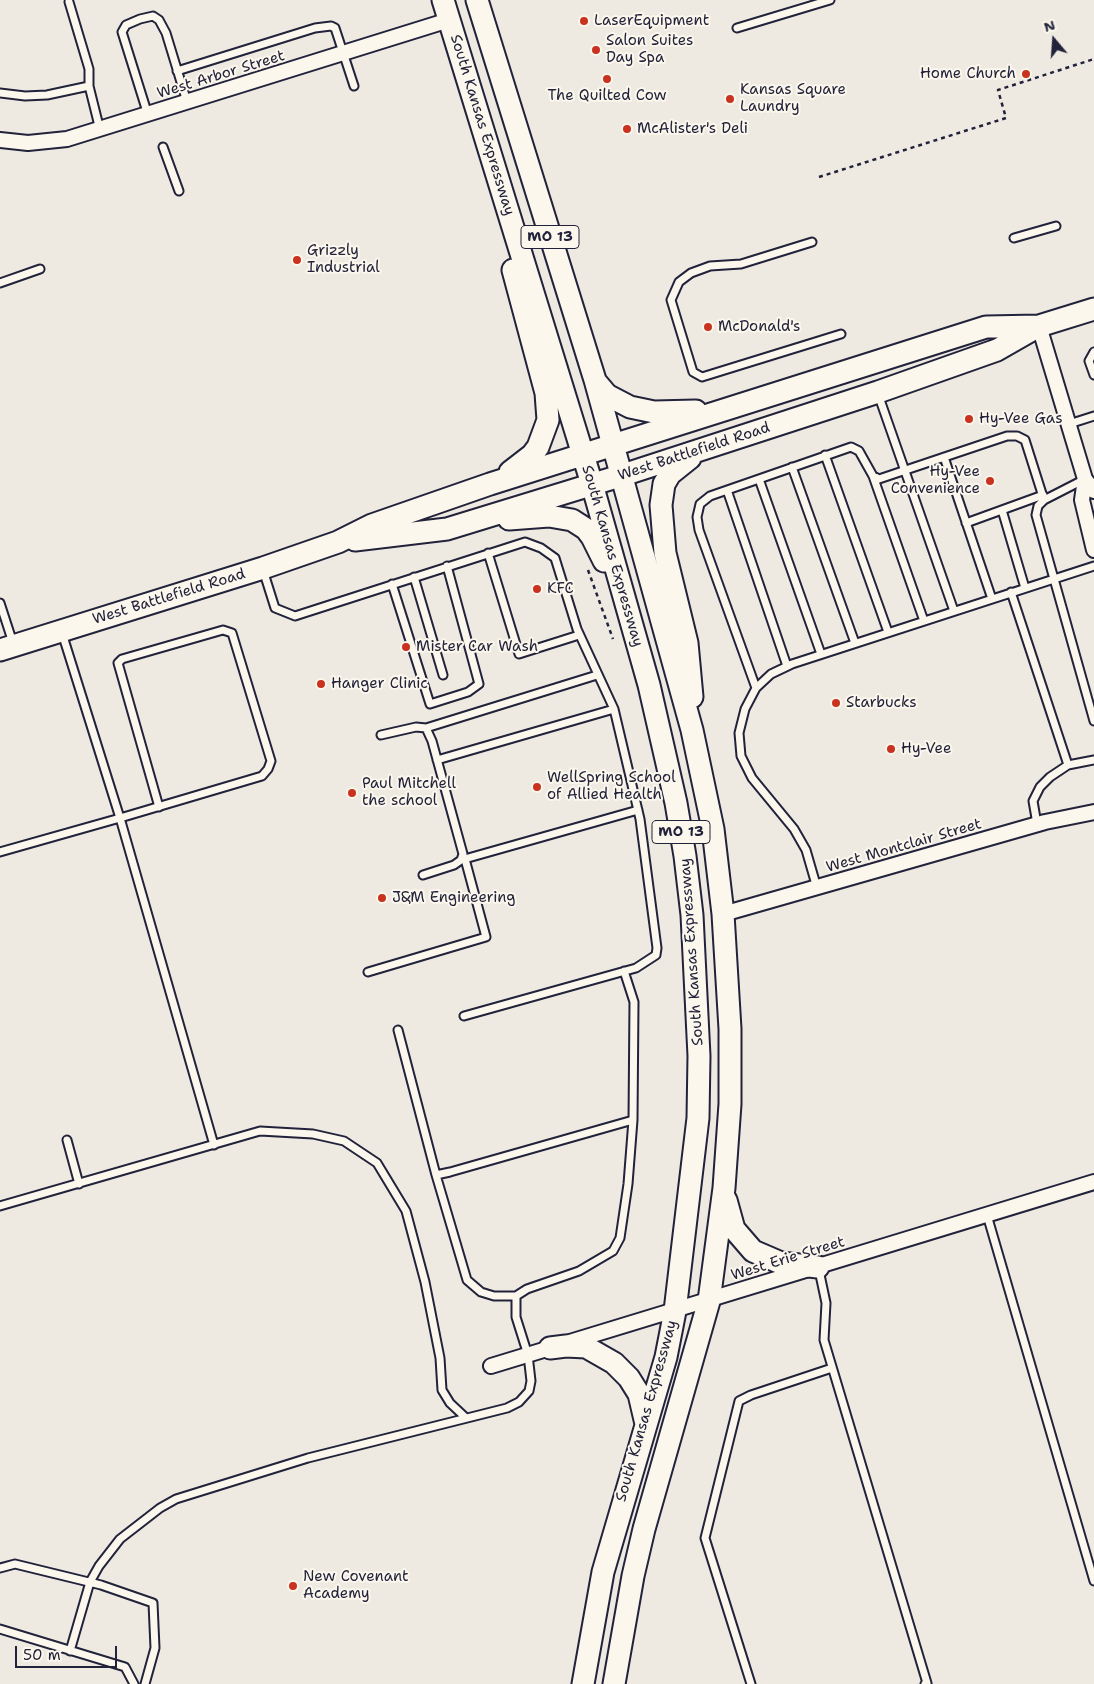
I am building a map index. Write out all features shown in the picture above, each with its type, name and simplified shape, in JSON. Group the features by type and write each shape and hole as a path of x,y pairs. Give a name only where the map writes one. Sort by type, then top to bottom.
{"main road":[{"name":"South Kansas Expressway","path":"477,0 623,475 692,730 713,829 723,914 730,1030 730,1104 724,1188 709,1301 644,1529 633,1576 614,1684"},
{"name":"South Kansas Expressway","path":"446,10 504,193 592,484 649,685 669,767 685,856 697,982 698,1118 675,1311 666,1357 603,1572 583,1684"},
{"path":"490,484 512,471 532,455 542,439 548,420 546,393 511,259 504,193"},
{"name":"West Battlefield Road","path":"338,542 447,528 623,475 878,392 997,350 1039,326 1094,308"},
{"name":"West Battlefield Road","path":"7,648 263,568 338,542 372,525 490,484 986,327 1039,326"},
{"path":"595,380 607,395 621,404 654,412 703,410 772,395"},
{"path":"692,730 692,691 687,643 665,553 661,505 664,484 670,474 686,460 705,449"},
{"path":"447,528 549,516 561,516 579,524 592,537 604,560 649,685"},
{"path":"724,1188 730,1219 745,1244 772,1260 818,1267"},
{"path":"550,1348 566,1346 586,1347 614,1362 629,1378 639,1394 646,1427"}],"street":[{"name":"West Arbor Street","path":"0,140 46,142 100,130 342,54 446,10"},
{"path":"1039,326 1085,479 1094,491"},
{"path":"1085,479 1082,500 1094,550"},
{"name":"West Montclair Street","path":"723,914 1037,824 1094,812"},
{"name":"West Erie Street","path":"491,1366 1094,1182"}],"lane":[{"path":"737,28 830,0"},
{"path":"69,2 89,69 89,86 100,130"},
{"path":"148,115 122,32 126,25 153,16 160,20 166,33 187,102"},
{"path":"178,71 315,28 331,26 335,28 354,86"},
{"path":"0,94 47,95 89,86"},
{"path":"163,147 179,192"},
{"path":"1014,238 1056,226"},
{"path":"812,242 741,264 710,266 691,273 680,282 671,300 694,372 702,377 841,334"},
{"path":"0,282 40,269"},
{"path":"1094,352 1089,361 1094,375"},
{"path":"878,392 954,611"},
{"path":"1068,424 1094,416"},
{"path":"873,476 879,479 1007,436 1017,436 1025,440 1044,498"},
{"path":"756,688 699,530 697,517 700,504 710,496 851,447 860,451 873,476 924,621"},
{"path":"825,455 888,632"},
{"path":"944,458 992,599"},
{"path":"792,467 855,643"},
{"path":"759,479 821,654"},
{"path":"966,523 1044,498 1085,479"},
{"path":"727,490 787,666"},
{"path":"1044,498 1038,506 1036,514 1094,721"},
{"path":"1002,510 1025,588"},
{"path":"263,568 275,608 295,616 525,542 541,548 555,558 579,635 614,709 638,810 657,948 656,955 636,968 464,1016"},
{"path":"488,553 518,654 579,635"},
{"path":"392,584 430,704 468,692 479,684 447,566"},
{"path":"817,888 806,850 794,829 752,778 741,756 739,734 745,709 756,688 771,674 787,666 1094,566"},
{"path":"414,577 443,675"},
{"path":"1011,592 1068,765"},
{"path":"0,603 7,648"},
{"path":"62,630 120,818 214,1145"},
{"path":"0,852 159,807 262,776 268,769 271,761 232,633 223,630 122,659 118,663 159,807"},
{"path":"381,735 416,728 426,728 597,675"},
{"path":"437,760 614,709"},
{"path":"368,972 486,937 463,860 463,854 437,760 426,728"},
{"path":"1037,824 1033,801 1040,787 1050,777 1068,765 1094,760"},
{"path":"423,875 463,860 638,810"},
{"path":"398,1030 436,1175 467,1280 488,1294 516,1296 528,1289 579,1271 613,1251 620,1238 628,1184 633,1120 634,1002 624,971"},
{"path":"436,1175 633,1120"},
{"path":"0,1206 260,1131 313,1134 344,1142 378,1163 406,1211 425,1282 440,1358 442,1390 450,1403 466,1418"},
{"path":"66,1140 79,1184"},
{"path":"987,1215 1094,1581"},
{"path":"818,1267 826,1303 824,1340 927,1683 924,1684"},
{"path":"70,1651 90,1582 99,1566 120,1539 151,1514 176,1499 308,1458 507,1408 519,1402 529,1392 531,1381 528,1355 516,1317 516,1296"},
{"path":"751,1684 705,1538 739,1400 751,1394 832,1368"},
{"path":"0,1568 15,1564 90,1582 154,1603 155,1648 145,1684"},
{"path":"0,1629 124,1667 134,1684"}],"path":[{"path":"819,177 1006,118 998,90 1094,60"},
{"path":"585,561 613,639"}],"place":[{"name":"LaserEquipment","path":"584,21"},
{"name":"Salon Suites Day Spa","path":"596,50"},
{"name":"Home Church","path":"1026,74"},
{"name":"The Quilted Cow","path":"607,79"},
{"name":"Kansas Square Laundry","path":"730,99"},
{"name":"McAlister's Deli","path":"627,129"},
{"name":"Grizzly Industrial","path":"297,260"},
{"name":"McDonald's","path":"708,327"},
{"name":"Hy-Vee Gas","path":"969,419"},
{"name":"Hy-Vee Convenience","path":"990,481"},
{"name":"KFC","path":"537,589"},
{"name":"Mister Car Wash","path":"406,647"},
{"name":"Hanger Clinic","path":"321,684"},
{"name":"Starbucks","path":"836,703"},
{"name":"Hy-Vee","path":"891,749"},
{"name":"WellSpring School of Allied Health","path":"537,787"},
{"name":"Paul Mitchell the school","path":"352,793"},
{"name":"J&M Engineering","path":"382,898"},
{"name":"New Covenant Academy","path":"293,1586"}]}
